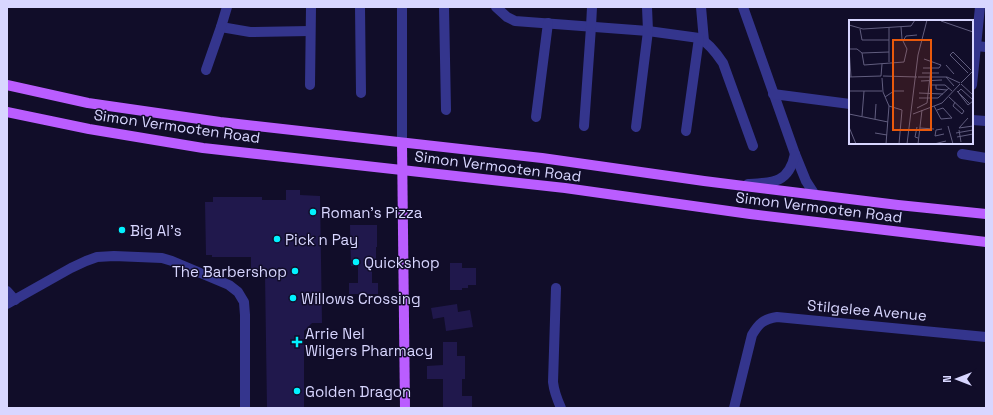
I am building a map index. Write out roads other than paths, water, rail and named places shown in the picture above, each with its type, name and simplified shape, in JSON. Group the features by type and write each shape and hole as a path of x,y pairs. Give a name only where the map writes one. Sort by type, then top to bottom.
{"main road":[{"name":"Simon Vermooten Road","path":"7,85 88,103 220,122 542,158 815,195 986,214"},
{"name":"Simon Vermooten Road","path":"7,112 89,129 203,148 565,188 750,214 986,242"},
{"path":"402,143 405,408"}],"street":[{"path":"206,70 227,7"},
{"path":"310,84 311,7"},
{"path":"360,7 361,93"},
{"path":"402,7 402,143"},
{"path":"444,7 446,110"},
{"path":"496,7 507,17 515,21 648,31 701,40 717,54 723,63 753,146"},
{"path":"584,126 592,27 592,7"},
{"path":"636,127 648,31 647,7"},
{"path":"686,131 701,40 701,7"},
{"path":"743,7 795,154 806,182 815,195"},
{"path":"973,81 981,47 980,7"},
{"path":"536,117 548,23"},
{"path":"221,27 250,32 310,31"},
{"path":"774,94 849,104"},
{"path":"973,120 986,121"},
{"path":"731,184 768,183 782,178 791,168 795,154"},
{"path":"962,154 986,158"},
{"path":"7,290 11,302 86,260 97,257 114,256 162,258 178,263 229,285 238,292 244,302 245,408"},
{"path":"556,288 553,390 561,408"},
{"name":"Stilgelee Avenue","path":"734,408 752,334 757,326 769,318 777,317 986,337"}],"place":[{"name":"Roman's Pizza","path":"313,212"},
{"name":"Big Al's","path":"122,230"},
{"name":"Pick n Pay","path":"277,239"},
{"name":"Quickshop","path":"356,262"},
{"name":"The Barbershop","path":"295,271"},
{"name":"Willows Crossing","path":"293,298"},
{"name":"Arrie Nel Wilgers Pharmacy","path":"297,342"},
{"name":"Golden Dragon","path":"297,391"}]}
